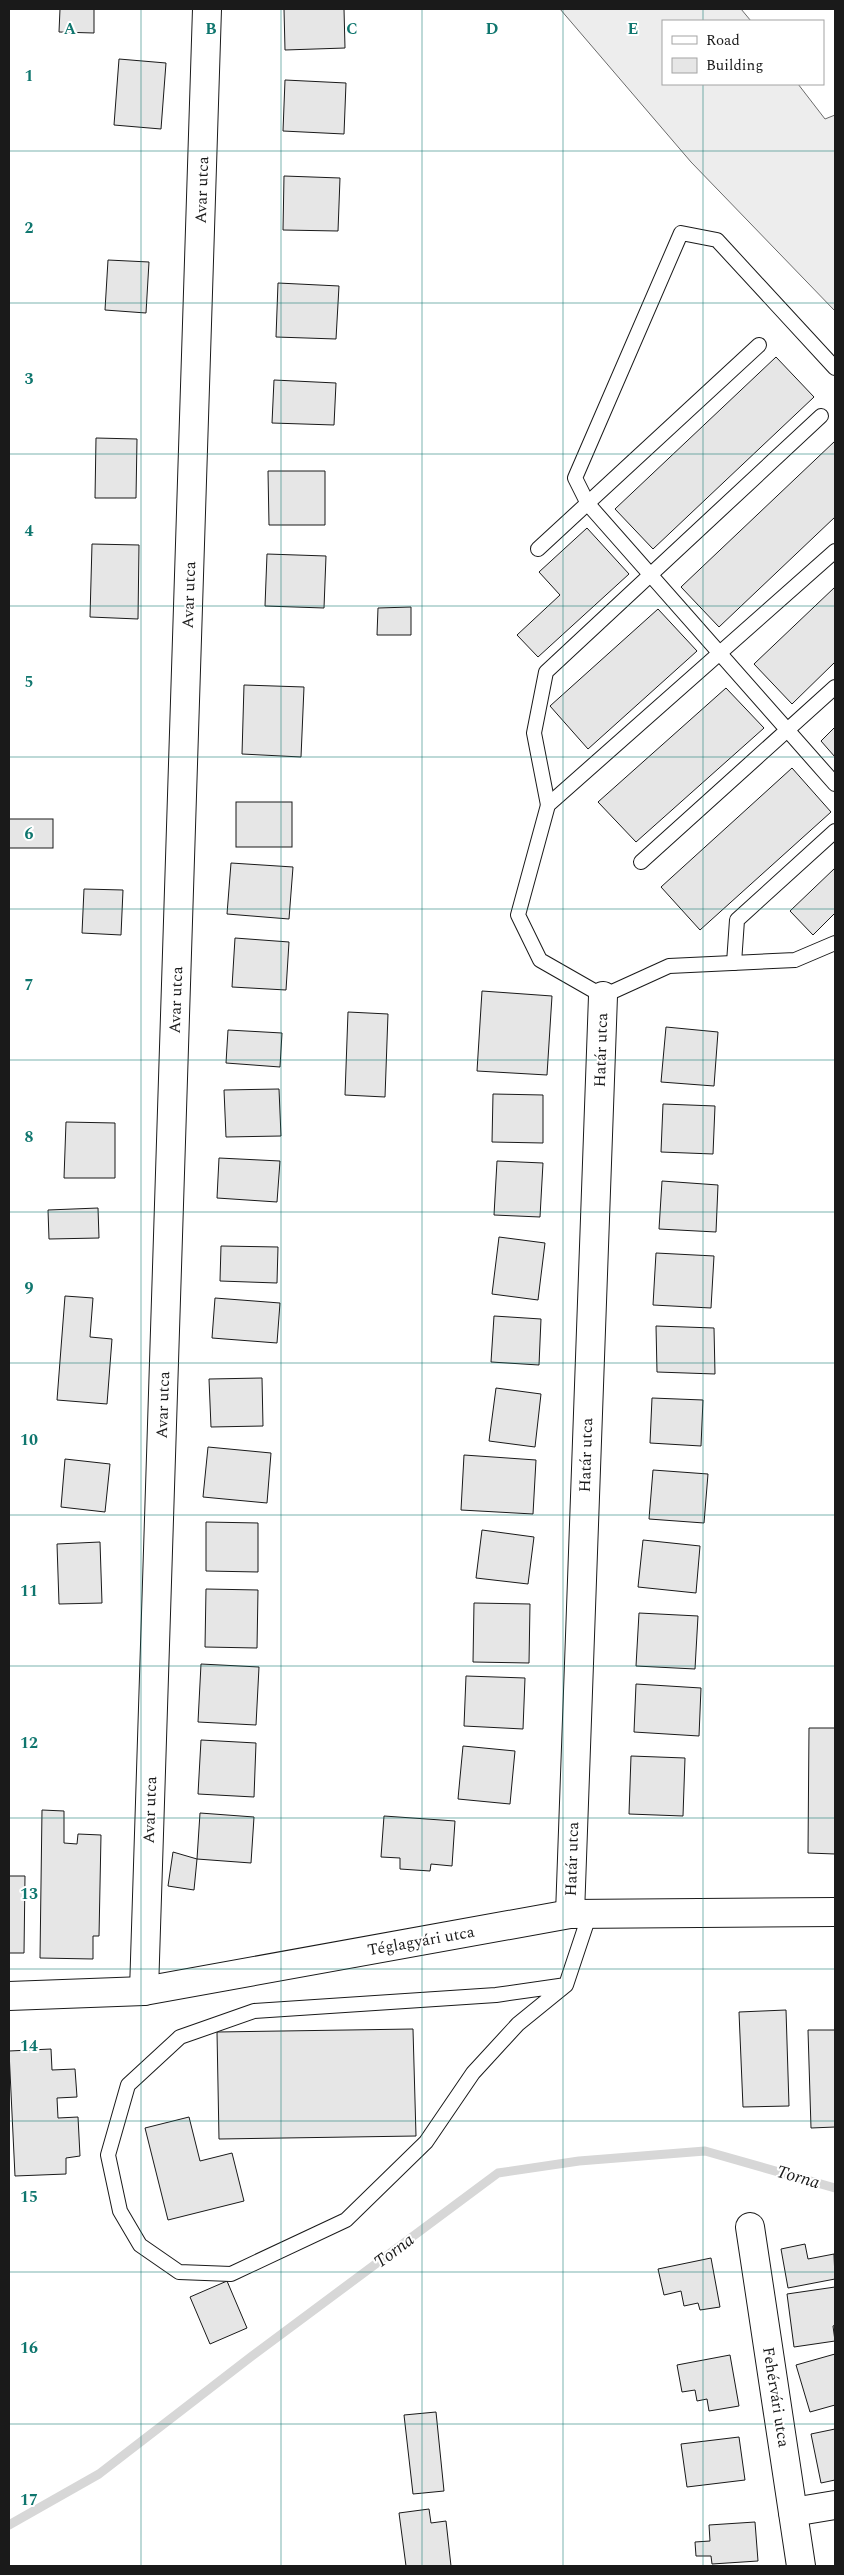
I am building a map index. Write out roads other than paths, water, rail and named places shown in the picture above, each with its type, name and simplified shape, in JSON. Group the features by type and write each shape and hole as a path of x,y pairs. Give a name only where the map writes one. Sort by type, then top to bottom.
{"street":[{"name":"Avar utca","path":"144,1991 207,9"},
{"name":"Határ utca","path":"580,1913 603,996"},
{"name":"Téglagyári utca","path":"9,1996 144,1991 580,1913 835,1912"},
{"name":"Fehérvári utca","path":"750,2227 801,2566"},
{"path":"793,2512 835,2505"}],"lane":[{"path":"835,368 717,240 680,233 575,478 588,504 835,784"},
{"path":"538,550 759,344"},
{"path":"821,416 546,672 534,733 548,805 518,915 540,960 603,996 669,966 795,960 835,944"},
{"path":"548,805 835,551"},
{"path":"641,862 835,687"},
{"path":"734,963 737,920 835,831"},
{"path":"566,1985 486,1996 254,2011 180,2037 128,2085 108,2155 120,2211 140,2245 179,2272 231,2274 346,2220 426,2142 473,2073 518,2024 566,1985 580,1913"}],"waterway":[{"name":"Torna","path":"9,2525 99,2474 252,2356 498,2173 579,2161 705,2151 835,2188"}]}
